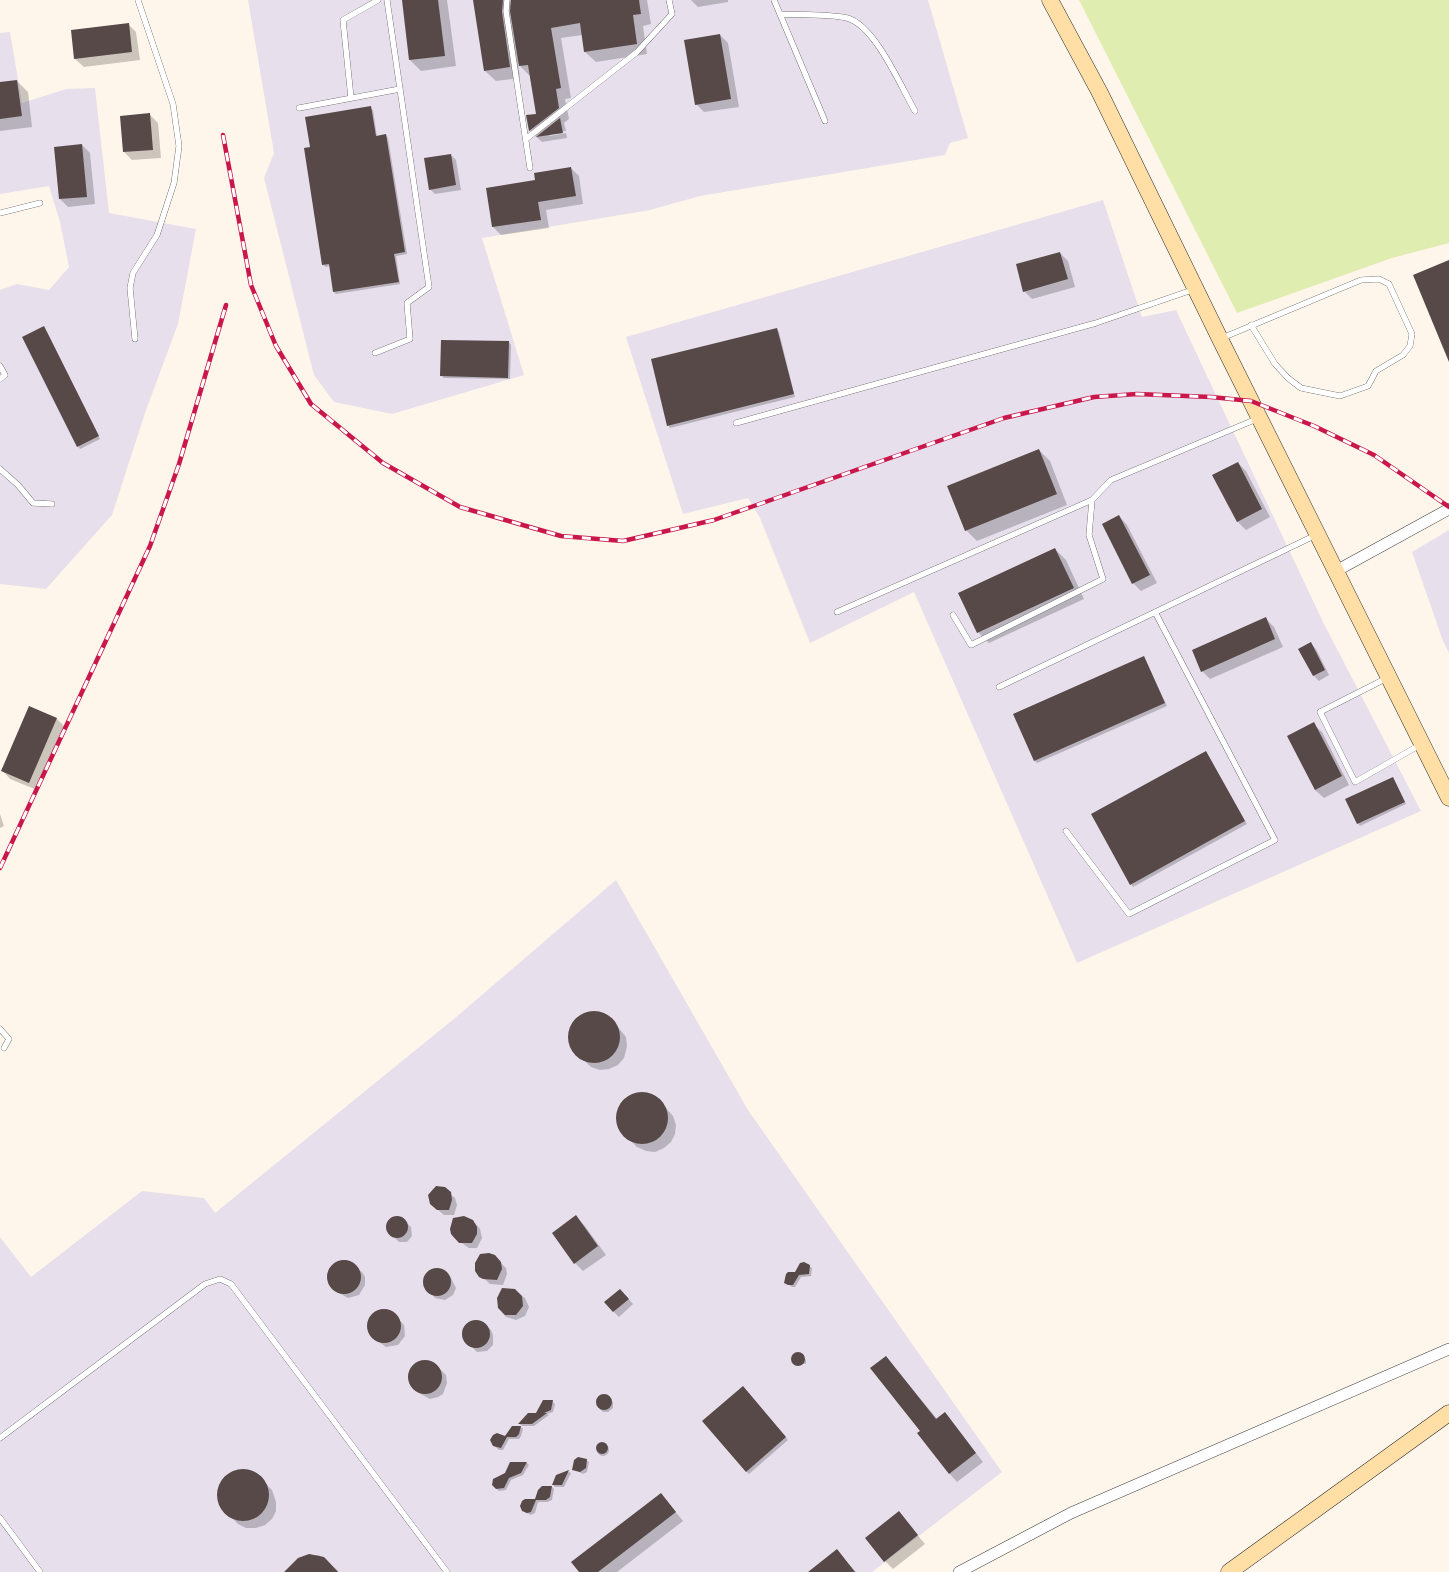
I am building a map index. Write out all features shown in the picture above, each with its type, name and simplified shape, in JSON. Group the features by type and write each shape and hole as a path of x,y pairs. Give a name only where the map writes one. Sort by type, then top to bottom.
{"main road":[{"path":"1050,0 1100,93 1220,339 1449,798"},
{"path":"1229,1572 1449,1413"}],"street":[{"path":"1336,571 1449,509"},
{"path":"960,1572 1071,1513 1449,1349"}],"lane":[{"path":"135,339 130,288 133,273 157,235 174,183 179,146 173,104 138,0"},
{"path":"352,98 343,20 378,0"},
{"path":"375,354 410,339 407,303 429,287 387,0"},
{"path":"507,0 506,11 530,168"},
{"path":"526,138 637,52 672,14 669,0"},
{"path":"774,0 825,121"},
{"path":"780,14 847,18 859,23 873,36 915,111"},
{"path":"299,108 400,89"},
{"path":"0,213 40,203"},
{"path":"1220,339 1251,325 1361,280 1379,279 1389,284 1412,334 1410,346 1403,355 1376,371 1368,386 1340,396 1301,388 1288,378 1275,364 1251,325"},
{"path":"736,423 1096,323 1196,288"},
{"path":"0,366 5,375 0,379"},
{"path":"837,612 1092,500 1111,480 1260,418"},
{"path":"0,469 18,485 33,503 52,504"},
{"path":"953,615 971,645 1104,579 1089,535 1092,500"},
{"path":"999,687 1318,534"},
{"path":"1066,831 1130,914 1275,840 1155,612"},
{"path":"1389,677 1320,712 1355,782 1422,744"},
{"path":"0,1029 9,1039 4,1048"},
{"path":"0,1438 205,1284 220,1279 232,1284 447,1572"},
{"path":"0,1518 40,1572"}],"shaded area":[{"path":"248,0 928,0 968,138 950,143 945,155 700,196 650,210 482,238 524,375 392,414 334,402 314,375 264,178 274,153"},
{"path":"10,32 22,103 66,89 95,88 109,213 196,229 178,324 145,413 112,515 46,589 0,584 0,290 17,284 49,290 69,267 60,222 49,186 0,194 0,33"},
{"path":"1103,200 1142,317 1176,310 1323,622 1421,811 1077,963 914,592 810,643 760,518 748,498 683,514 626,337"},
{"path":"1449,530 1449,653 1443,641 1412,552"},
{"path":"616,880 748,1110 1002,1472 872,1572 0,1572 0,1237 31,1277 142,1191 204,1198 215,1213 455,1018"}],"green space":[{"path":"1079,0 1449,0 1449,243 1392,258 1237,313"}],"building":[{"path":"402,0 438,0 445,56 409,60"},
{"path":"473,0 503,0 502,12 510,67 484,71"},
{"path":"511,0 639,0 641,14 633,15 637,44 584,52 580,23 551,28 561,88 556,89 559,108 529,131 526,115 536,114 528,65 519,66 510,11"},
{"path":"129,23 132,52 74,59 71,30"},
{"path":"720,34 731,99 695,105 684,40"},
{"path":"17,80 22,116 0,119 0,82"},
{"path":"371,106 376,136 386,134 405,252 394,254 399,282 333,292 329,264 322,265 304,148 310,147 305,117"},
{"path":"150,113 153,150 123,152 120,116"},
{"path":"560,118 563,133 536,137"},
{"path":"82,144 87,197 59,199 54,147"},
{"path":"451,154 456,185 429,190 424,158"},
{"path":"571,167 576,196 538,202 541,220 492,227 486,188 535,180 534,173"},
{"path":"1060,252 1068,279 1023,292 1016,264"},
{"path":"1449,260 1449,362 1413,275"},
{"path":"44,326 99,436 77,447 22,337"},
{"path":"777,328 794,394 667,426 651,359"},
{"path":"441,340 509,341 508,378 440,376"},
{"path":"1039,449 1057,494 965,531 947,486"},
{"path":"1238,462 1262,509 1237,522 1212,475"},
{"path":"1119,515 1150,575 1132,584 1102,524"},
{"path":"1055,548 1074,588 977,633 958,593"},
{"path":"1266,617 1275,639 1201,672 1192,650"},
{"path":"1311,642 1325,670 1313,676 1298,649"},
{"path":"1144,656 1165,703 1034,761 1013,714"},
{"path":"29,706 57,718 29,783 1,771"},
{"path":"1314,722 1342,776 1315,790 1287,736"},
{"path":"1206,751 1245,821 1130,885 1091,814"},
{"path":"1393,777 1405,802 1357,824 1345,799"},
{"path":"594,1011 604,1013 612,1019 618,1027 620,1037 618,1047 612,1055 604,1061 594,1063 584,1061 576,1055 570,1047 568,1037 570,1027 576,1019 584,1013"},
{"path":"642,1092 652,1094 660,1100 666,1108 668,1118 666,1128 660,1136 652,1142 642,1144 632,1142 624,1136 618,1128 616,1118 618,1108 624,1100 632,1094"},
{"path":"436,1186 445,1187 451,1192 452,1200 449,1210 437,1210 430,1204 428,1195"},
{"path":"576,1215 598,1246 574,1264 552,1233"},
{"path":"397,1216 405,1219 408,1227 405,1235 397,1238 389,1235 386,1227 389,1219"},
{"path":"464,1216 473,1220 477,1227 477,1234 472,1243 459,1243 451,1234 450,1229 453,1218"},
{"path":"489,1253 495,1255 501,1262 502,1269 497,1280 483,1279 479,1277 475,1271 475,1263 480,1254"},
{"path":"341,1260 347,1260 356,1265 360,1271 360,1283 356,1289 347,1294 341,1294 332,1289 327,1280 327,1274 332,1265"},
{"path":"804,1262 810,1265 809,1274 799,1275 793,1285 784,1283 786,1274 788,1272 795,1272 800,1263"},
{"path":"437,1268 447,1272 451,1282 447,1292 437,1296 427,1292 423,1282 427,1272"},
{"path":"502,1288 515,1289 522,1296 523,1306 516,1315 505,1315 498,1308 497,1298"},
{"path":"620,1289 629,1299 613,1312 604,1302"},
{"path":"381,1309 387,1309 396,1314 400,1320 400,1332 396,1338 387,1343 381,1343 372,1338 367,1329 367,1323 372,1314"},
{"path":"476,1320 486,1324 490,1334 486,1344 476,1348 466,1344 462,1334 466,1324"},
{"path":"798,1352 803,1354 805,1359 803,1364 798,1366 793,1364 791,1359 793,1354"},
{"path":"886,1356 936,1419 945,1412 976,1453 949,1474 917,1433 920,1431 870,1368"},
{"path":"422,1360 428,1360 437,1365 441,1371 441,1383 437,1389 428,1394 422,1394 413,1389 408,1380 408,1374 413,1365"},
{"path":"743,1386 786,1437 746,1472 702,1421"},
{"path":"601,1394 607,1394 612,1399 610,1408 607,1410 601,1410 596,1405 596,1399"},
{"path":"543,1400 553,1400 551,1410 544,1413 547,1413 532,1424 518,1424 528,1413 536,1413"},
{"path":"512,1426 521,1426 519,1434 516,1437 507,1437 501,1448 493,1446 490,1440 493,1435 497,1433 505,1436"},
{"path":"600,1442 604,1442 608,1448 604,1454 600,1454 596,1450 596,1446"},
{"path":"578,1457 587,1459 586,1468 580,1472 572,1470 574,1460"},
{"path":"510,1462 527,1462 521,1473 509,1478 504,1488 496,1489 492,1485 493,1479 505,1473"},
{"path":"243,1469 253,1471 261,1477 267,1485 269,1495 267,1505 261,1513 253,1519 243,1521 233,1519 225,1513 219,1505 217,1495 219,1485 225,1477 233,1471"},
{"path":"569,1470 562,1485 552,1485 556,1475"},
{"path":"542,1486 552,1486 550,1497 546,1500 536,1500 531,1512 527,1513 522,1511 520,1506 522,1501 525,1499 535,1499 538,1490"},
{"path":"661,1493 676,1512 598,1572 579,1572 571,1562"},
{"path":"899,1511 918,1535 884,1562 865,1538"},
{"path":"837,1549 855,1572 808,1572"},
{"path":"309,1554 324,1557 338,1572 284,1572 298,1558"}],"railway":[{"path":"223,135 251,285 276,346 311,404 383,463 460,507 561,536 623,541 714,520 1004,418 1094,397 1137,394 1211,397 1251,401 1314,426 1374,455 1449,507"},
{"path":"0,868 150,546 179,464 226,305"}]}
